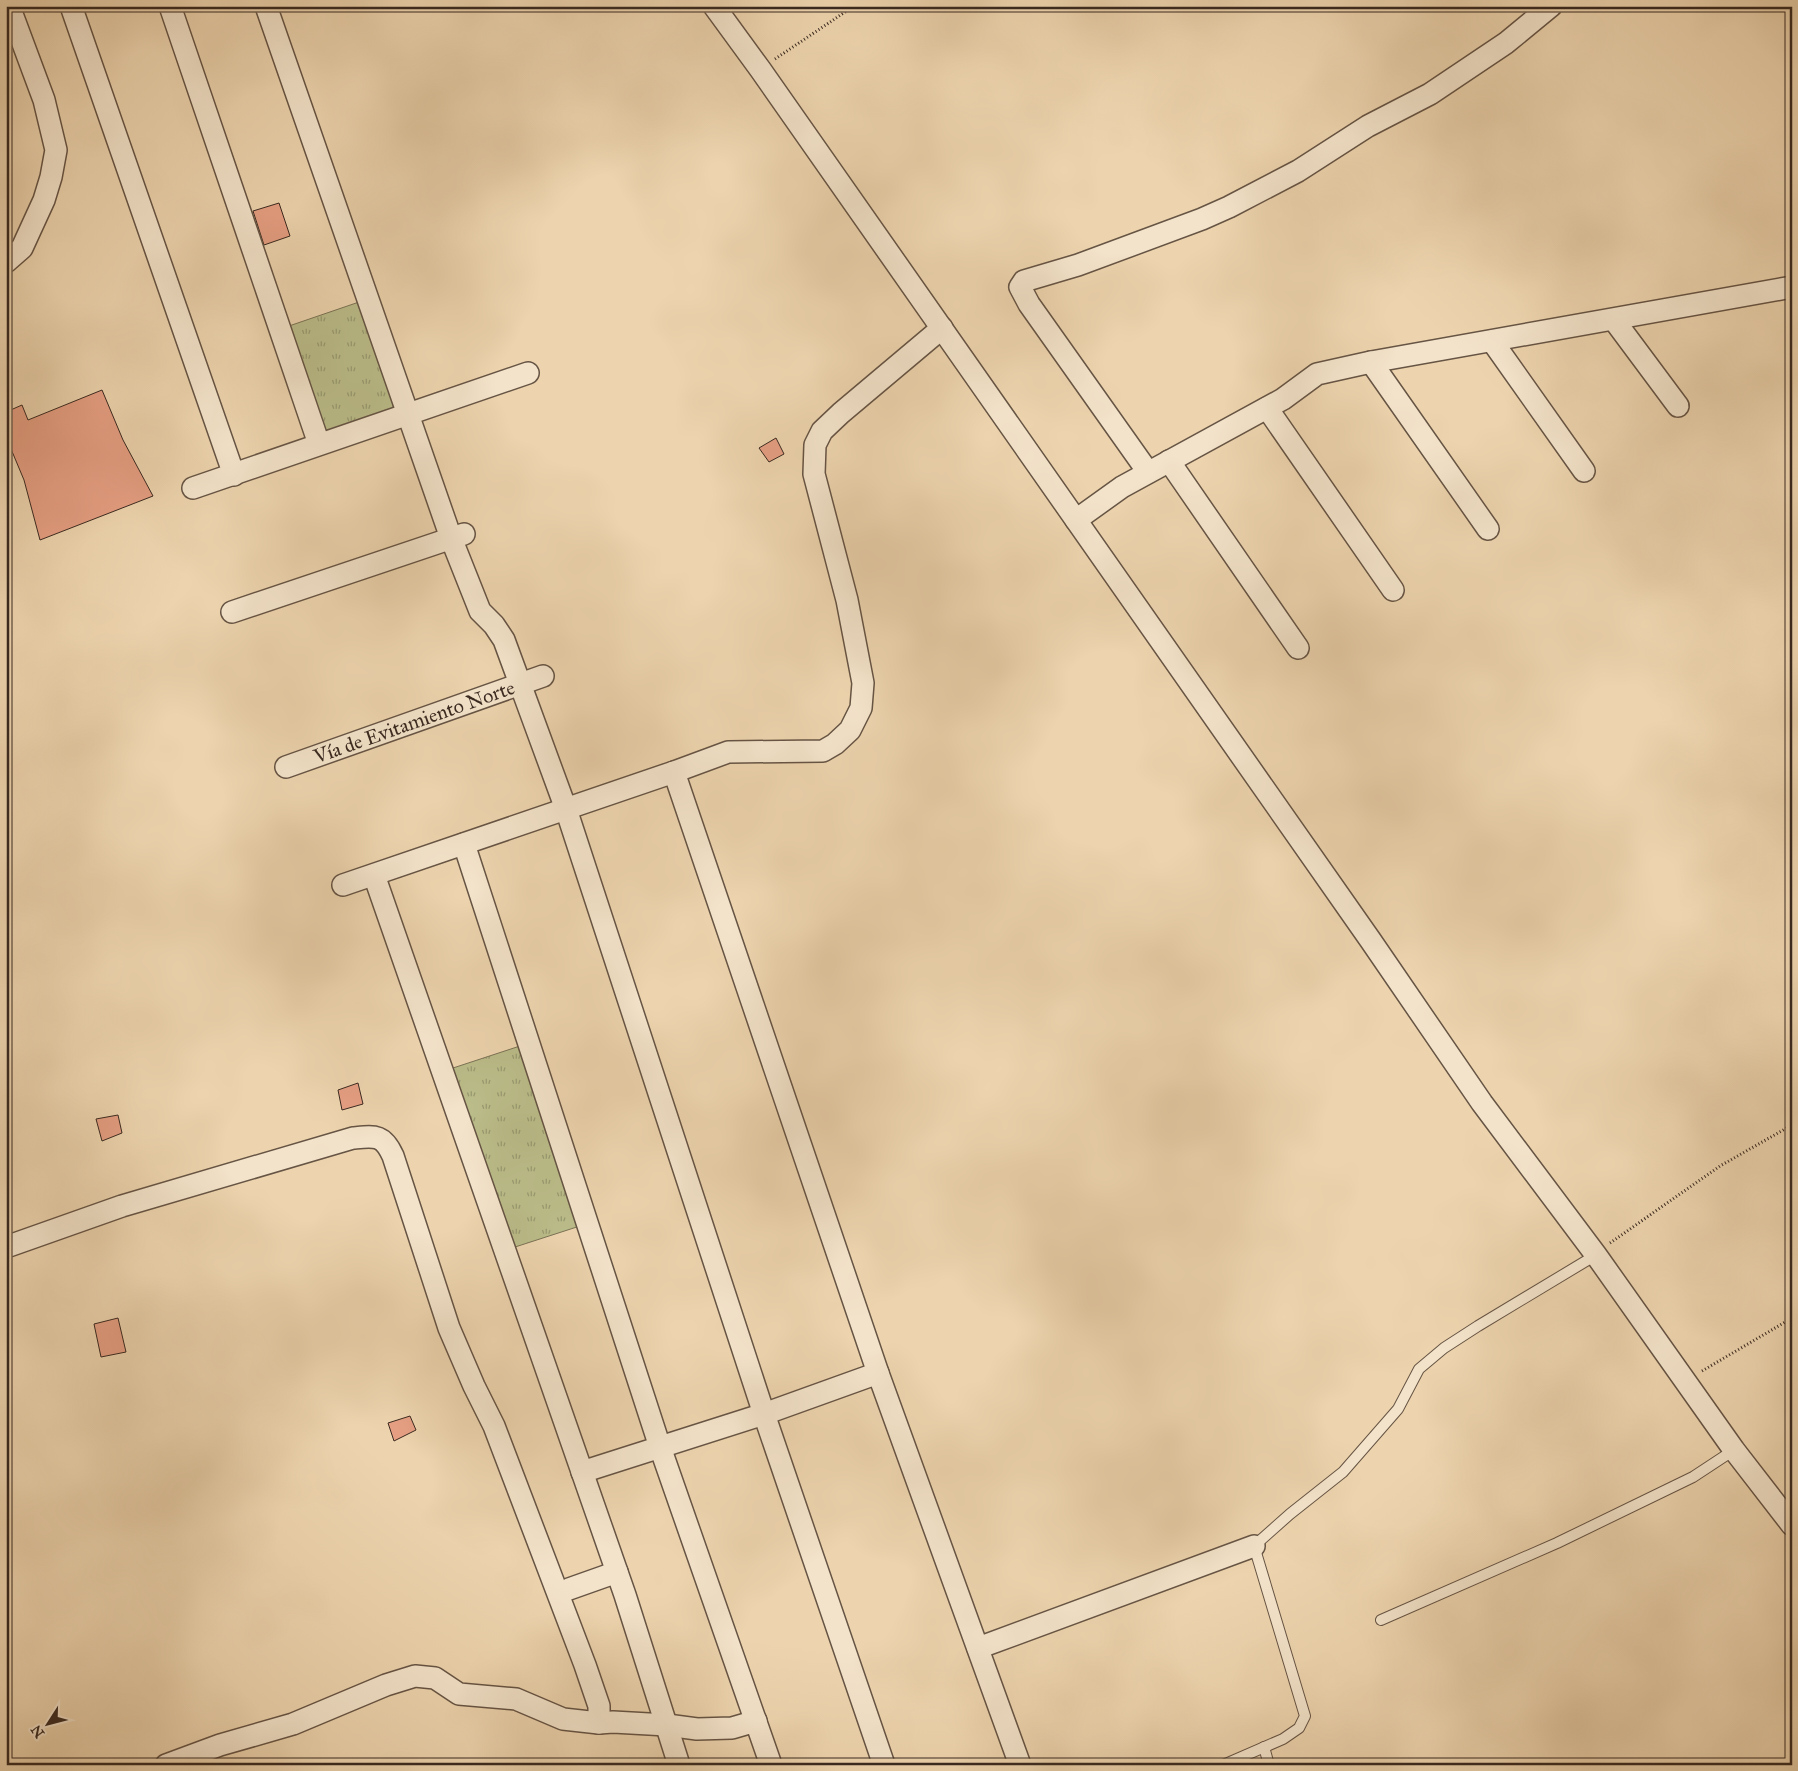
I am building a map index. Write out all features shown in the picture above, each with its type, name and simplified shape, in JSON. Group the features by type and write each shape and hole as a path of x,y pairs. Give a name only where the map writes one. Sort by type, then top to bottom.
{"street":[{"path":"6,262 22,248 44,200 52,177 56,150 44,100 9,6"},
{"path":"71,6 234,475"},
{"path":"170,6 319,444"},
{"path":"266,6 408,413 458,536 480,611 494,625 504,640 566,809 764,1414 884,1765"},
{"path":"714,6 760,68 1482,1103 1596,1254 1734,1450 1792,1525"},
{"path":"1148,472 1029,304 1020,287 1024,281 1078,265 1202,219 1298,171 1368,126 1430,94 1506,42 1551,6"},
{"path":"1076,520 1122,487 1283,400 1317,374 1371,362 1792,287"},
{"path":"1614,320 1678,406"},
{"path":"343,885 728,752 823,751 835,744 850,730 862,708 863,683 848,600 814,474 815,445 822,431 841,413 942,328"},
{"path":"1492,341 1584,471"},
{"path":"1371,362 1488,530"},
{"path":"193,488 528,373"},
{"path":"1267,408 1393,590"},
{"path":"1169,461 1298,648"},
{"path":"232,612 458,536"},
{"name":"Vía de Evitamiento Norte","path":"286,767 543,676"},
{"path":"674,772 878,1373 1020,1765"},
{"path":"464,844 660,1447 771,1765"},
{"path":"374,875 617,1572 679,1765"},
{"path":"6,1247 122,1206 353,1138 373,1136 382,1140 389,1147 393,1156 448,1328 494,1426 585,1665 599,1706 599,1723"},
{"path":"582,1472 764,1414 878,1373"},
{"path":"978,1648 1254,1546"},
{"path":"570,1588 617,1572"},
{"path":"166,1765 293,1724 386,1685 415,1676 435,1678 459,1694 516,1699 539,1710 563,1718 599,1723 666,1725 697,1729 732,1728 756,1721"}],"lane":[{"path":"1223,1765 1283,1739 1299,1728 1305,1716 1254,1546 1290,1514 1343,1472 1398,1409 1419,1369 1444,1348 1596,1254"},
{"path":"1381,1620 1566,1539 1693,1477 1734,1450"},
{"path":"1264,1747 1269,1765"}],"path":[{"path":"760,68 854,6"},
{"path":"1596,1254 1720,1166 1792,1125"},
{"path":"1686,1380 1792,1318"}],"green space":[{"path":"362,301 400,409 324,435 286,327"},
{"path":"523,1045 583,1225 512,1248 450,1069"}],"building":[{"path":"279,203 290,236 264,245 253,211"},
{"path":"102,390 123,440 153,496 40,540 24,480 6,437 6,412 22,405 28,420"},
{"path":"776,438 784,454 769,462 759,448"},
{"path":"358,1083 363,1104 342,1110 338,1090"},
{"path":"118,1115 122,1133 102,1141 96,1119"},
{"path":"118,1318 126,1352 101,1357 94,1324"},
{"path":"410,1416 416,1430 394,1441 388,1423"}]}
